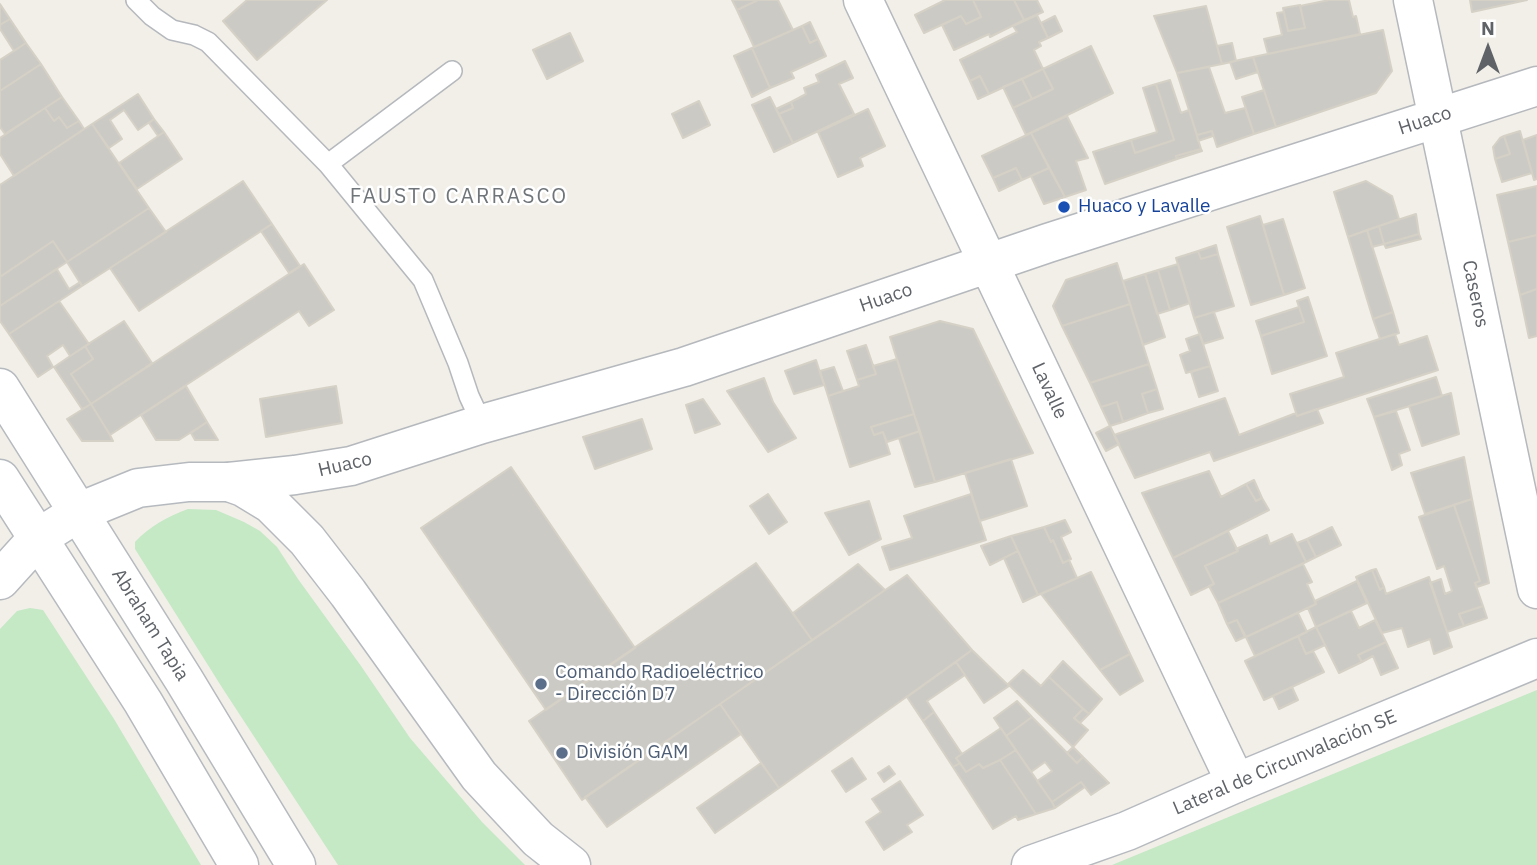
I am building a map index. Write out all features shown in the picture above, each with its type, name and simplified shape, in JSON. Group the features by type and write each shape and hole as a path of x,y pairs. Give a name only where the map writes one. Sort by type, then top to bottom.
{"street":[{"name":"Lavalle","path":"863,0 1236,783"},
{"name":"Caseros","path":"1413,0 1537,589"},
{"name":"Huaco","path":"229,482 351,466 482,424 684,367 988,263 1537,86"},
{"name":"Abraham Tapia","path":"0,388 184,680 296,865"},
{"path":"0,480 144,702 239,865"},
{"path":"0,580 38,538 79,512 138,488 189,482 229,482 243,487 271,503 307,540 479,776 538,839 571,865"},
{"name":"Lateral de Circunvalación SE","path":"1031,865 1127,831 1537,658"}],"lane":[{"path":"136,0 172,30 194,35 208,42 328,164 423,279 482,424"},
{"path":"328,164 452,71"}],"green space":[{"path":"188,509 216,510 260,531 277,547 410,738 482,822 525,865 338,865 135,549 135,542 147,531"},
{"path":"30,608 43,610 114,719 201,865 0,865 0,629 17,611"},
{"path":"1537,690 1537,865 1112,865"}],"building":[{"path":"247,0 327,0 257,60 223,21"},
{"path":"732,0 758,0 737,10"},
{"path":"758,0 778,0 793,30 754,47 737,10"},
{"path":"945,0 973,0 981,17 966,24 961,16 924,33 915,15"},
{"path":"973,0 1014,0 1024,20 990,37 989,34 954,50 942,25 961,16 966,24 981,17"},
{"path":"1014,0 1037,0 1043,12 1024,20"},
{"path":"1329,0 1349,0 1360,34 1268,54 1264,39 1282,35 1277,13 1284,12 1288,31 1305,28 1300,6"},
{"path":"1470,0 1527,0 1472,12"},
{"path":"0,4 10,19 0,25"},
{"path":"1300,5 1305,28 1288,31 1283,8"},
{"path":"1206,6 1222,64 1177,73 1154,16"},
{"path":"1037,15 1048,38 1039,42 1041,46 1034,50 1043,69 989,94 980,76 970,81 960,60 1017,32 1013,26"},
{"path":"1055,16 1062,31 1048,38 1041,23"},
{"path":"10,19 26,43 14,51 0,29 0,25"},
{"path":"810,22 818,39 810,43 802,26"},
{"path":"802,26 810,43 818,39 826,56 791,72 794,78 770,88 752,48"},
{"path":"1383,30 1392,71 1376,93 1276,127 1253,57"},
{"path":"570,33 583,61 547,79 533,50"},
{"path":"26,43 41,64 0,91 0,60"},
{"path":"1232,43 1236,61 1222,64 1217,46"},
{"path":"1091,46 1113,93 1026,135 1013,108 1053,89 1043,69"},
{"path":"752,48 770,88 752,97 734,56"},
{"path":"1253,57 1258,72 1236,79 1230,62"},
{"path":"845,61 853,78 839,84 854,114 793,143 779,114 793,108 791,102 806,94 804,88 819,82 816,75"},
{"path":"41,64 62,97 5,134 0,127 0,91"},
{"path":"1209,67 1225,113 1245,108 1254,134 1217,147 1212,131 1197,135 1177,73"},
{"path":"1043,69 1053,89 1032,99 1022,79"},
{"path":"980,76 989,94 978,99 970,81"},
{"path":"1022,79 1032,99 1013,108 1003,87"},
{"path":"1170,80 1181,113 1189,110 1201,149 1105,184 1093,152 1131,140 1135,153 1174,140 1156,84"},
{"path":"1156,84 1174,140 1135,153 1131,140 1157,132 1143,88"},
{"path":"1264,90 1276,127 1254,134 1242,97"},
{"path":"138,94 154,119 138,130 124,110 110,120 122,139 109,148 92,124"},
{"path":"62,97 79,121 67,128 59,117 54,121 45,108"},
{"path":"770,97 793,143 774,152 752,105"},
{"path":"699,101 710,125 683,138 672,114"},
{"path":"791,102 793,108 779,114 776,109"},
{"path":"45,108 54,121 59,117 67,128 79,121 84,129 14,176 0,154 0,138"},
{"path":"868,109 885,146 860,158 863,166 838,177 818,132"},
{"path":"1067,116 1088,158 1076,161 1086,190 1065,197 1031,133"},
{"path":"154,119 164,132 158,136 149,123"},
{"path":"92,124 149,208 67,262 53,241 0,277 0,185"},
{"path":"1212,131 1213,136 1198,141 1197,135"},
{"path":"1520,131 1532,173 1502,182 1495,159 1510,154 1504,136"},
{"path":"164,132 182,159 137,189 119,163"},
{"path":"1031,133 1049,168 1022,180 1016,168 993,178 982,156"},
{"path":"1537,135 1537,179 1534,180 1523,140"},
{"path":"1504,136 1510,154 1495,159 1493,147"},
{"path":"1201,149 1202,151 1177,159 1176,156"},
{"path":"1016,168 1022,180 999,191 993,178"},
{"path":"1049,168 1065,197 1044,204 1031,176"},
{"path":"243,181 272,224 139,311 110,268"},
{"path":"1366,181 1392,196 1399,219 1348,237 1334,192"},
{"path":"1537,186 1537,235 1508,242 1497,195"},
{"path":"149,208 166,232 82,286 67,262"},
{"path":"1416,214 1419,234 1384,244 1379,226"},
{"path":"1260,216 1284,295 1251,305 1227,227"},
{"path":"1283,219 1305,288 1284,295 1263,225"},
{"path":"272,224 300,266 289,273 261,231"},
{"path":"1379,226 1384,244 1372,247 1367,230"},
{"path":"1367,230 1393,312 1373,319 1348,237"},
{"path":"1419,234 1421,239 1386,248 1384,244"},
{"path":"1537,235 1537,289 1520,295 1508,242"},
{"path":"53,241 67,262 0,306 0,277"},
{"path":"1216,245 1218,254 1201,259 1198,251"},
{"path":"1198,251 1201,259 1218,254 1234,306 1194,318 1176,258"},
{"path":"1117,263 1130,304 1062,326 1053,306 1066,280"},
{"path":"304,264 334,310 309,326 299,311 110,435 91,404"},
{"path":"1178,264 1190,303 1170,310 1158,270"},
{"path":"57,269 69,289 80,282 82,286 9,334 0,321 0,306"},
{"path":"1158,270 1170,310 1157,314 1145,274"},
{"path":"1145,274 1165,337 1143,345 1123,281"},
{"path":"1537,289 1537,336 1529,338 1520,295"},
{"path":"1308,297 1327,356 1272,374 1261,336 1304,322 1297,301"},
{"path":"59,301 89,344 70,356 63,345 47,356 53,367 38,377 9,334"},
{"path":"1130,304 1149,364 1090,383 1062,326"},
{"path":"1299,307 1304,322 1261,336 1256,321"},
{"path":"1214,312 1223,338 1203,344 1194,318"},
{"path":"1393,312 1399,333 1380,339 1373,319"},
{"path":"124,321 152,363 91,404 71,374 93,359 85,346"},
{"path":"940,321 973,329 1033,453 935,482 890,337"},
{"path":"1200,334 1210,366 1186,373 1180,355 1190,351 1186,339"},
{"path":"1395,334 1399,345 1427,336 1438,370 1297,416 1290,394 1344,377 1336,353"},
{"path":"866,345 876,374 857,380 847,351"},
{"path":"85,346 93,359 71,374 91,404 82,409 54,367"},
{"path":"897,359 914,414 871,427 874,435 883,432 890,454 850,467 828,396 859,386 857,380 876,374 873,366"},
{"path":"816,360 824,385 794,394 785,371"},
{"path":"1149,364 1157,389 1142,394 1148,413 1123,422 1117,402 1101,407 1090,383"},
{"path":"1210,366 1218,391 1199,397 1191,372"},
{"path":"834,367 843,391 828,396 820,371"},
{"path":"1436,377 1442,396 1374,417 1367,399"},
{"path":"764,378 773,402 796,438 768,452 727,391"},
{"path":"186,386 207,422 179,440 156,440 141,415"},
{"path":"336,386 342,423 266,437 260,399"},
{"path":"1157,389 1163,409 1148,413 1142,394"},
{"path":"1451,393 1459,434 1422,446 1409,406"},
{"path":"1225,398 1239,435 1296,413 1297,416 1317,409 1323,423 1214,461 1210,452 1135,478 1114,435"},
{"path":"703,399 720,424 695,433 686,405"},
{"path":"1117,402 1123,422 1110,426 1101,407"},
{"path":"91,404 113,441 82,441 67,419"},
{"path":"1396,411 1410,450 1399,454 1402,465 1392,470 1374,417"},
{"path":"914,414 920,431 887,442 883,432 874,435 871,427"},
{"path":"642,419 652,449 595,469 583,437"},
{"path":"207,422 218,440 195,440 191,433"},
{"path":"1110,426 1119,444 1106,451 1096,433"},
{"path":"920,431 935,482 915,487 899,438"},
{"path":"1464,457 1472,499 1425,514 1411,473"},
{"path":"1011,459 1027,506 980,521 965,473"},
{"path":"511,467 635,648 546,710 421,528"},
{"path":"1209,471 1221,497 1246,484 1256,501 1262,498 1269,510 1173,558 1142,493"},
{"path":"1254,480 1262,498 1256,501 1246,484"},
{"path":"768,494 787,522 769,534 750,506"},
{"path":"971,494 986,540 890,570 882,547 912,538 904,516"},
{"path":"1472,499 1489,583 1477,587 1475,583 1480,581 1454,505"},
{"path":"869,501 881,539 849,555 825,513"},
{"path":"1454,505 1480,581 1475,583 1483,606 1459,614 1464,626 1447,632 1430,583 1441,579 1445,594 1452,591 1444,566 1437,569 1419,517"},
{"path":"1065,520 1071,532 1061,537 1071,559 1063,563 1044,527"},
{"path":"1044,527 1063,563 1069,560 1077,578 1038,595 1011,536"},
{"path":"1332,527 1341,545 1316,557 1307,539"},
{"path":"1228,531 1238,551 1205,566 1214,584 1191,595 1173,558"},
{"path":"1292,534 1306,562 1218,603 1209,586 1214,584 1205,566 1267,535 1270,544"},
{"path":"1011,536 1018,551 990,565 981,546"},
{"path":"1307,539 1316,557 1306,562 1297,543"},
{"path":"1018,551 1038,595 1023,602 1004,558"},
{"path":"756,563 812,640 582,800 529,721"},
{"path":"858,564 885,590 812,640 793,613"},
{"path":"1303,564 1312,582 1307,584 1316,604 1246,637 1237,620 1227,624 1218,603"},
{"path":"1376,569 1384,587 1380,590 1372,570"},
{"path":"1372,570 1380,590 1384,587 1386,594 1429,577 1452,647 1434,654 1430,639 1408,647 1402,628 1382,633 1356,577"},
{"path":"1091,572 1130,654 1100,670 1041,594"},
{"path":"907,575 972,650 779,788 720,704"},
{"path":"1357,581 1367,603 1316,627 1308,608 1316,604 1315,601"},
{"path":"1483,606 1487,618 1464,626 1459,614"},
{"path":"1351,611 1359,628 1375,620 1386,642 1358,655 1362,662 1339,673 1316,627"},
{"path":"1298,613 1307,632 1255,656 1246,637"},
{"path":"1237,620 1245,637 1236,641 1227,624"},
{"path":"1316,627 1325,645 1306,654 1298,636"},
{"path":"1298,636 1306,654 1313,651 1324,672 1264,700 1245,661"},
{"path":"1386,642 1398,668 1381,675 1373,656 1362,662 1358,655"},
{"path":"972,650 1009,686 984,703 956,662"},
{"path":"1130,654 1143,681 1120,695 1100,670"},
{"path":"1063,661 1102,699 1089,714 1049,677"},
{"path":"956,662 965,675 927,701 934,712 923,721 907,697"},
{"path":"1023,670 1041,686 1049,677 1083,709 1074,718 1088,730 1073,747 1008,684"},
{"path":"1292,687 1298,700 1279,709 1273,696"},
{"path":"1017,701 1032,717 1006,736 994,718"},
{"path":"720,704 741,734 607,827 585,797"},
{"path":"1083,709 1089,714 1080,723 1074,718"},
{"path":"934,712 962,754 956,758 960,763 953,767 923,721"},
{"path":"1032,717 1077,763 1083,757 1109,783 1091,795 1081,782 1052,802 1037,781 1052,771 1045,762 1031,772 1006,736"},
{"path":"1001,728 1016,750 983,768 979,764 966,772 956,758"},
{"path":"1073,747 1083,757 1077,763 1067,753"},
{"path":"1016,750 1055,808 1036,814 1000,760"},
{"path":"852,758 866,779 846,792 832,771"},
{"path":"1000,760 1036,814 1018,820 1016,816 993,829 953,767 960,763 966,772 979,764 983,768"},
{"path":"761,763 779,788 715,833 697,808"},
{"path":"889,766 895,774 884,782 878,773"},
{"path":"900,781 923,815 907,825 912,832 884,850 866,822 881,812 872,799"},
{"path":"1081,782 1085,787 1055,808 1052,802"}],"place":[{"name":"Huaco y Lavalle","path":"1064,207"},
{"name":"Comando Radioeléctrico - Dirección D7","path":"541,684"},
{"name":"División GAM","path":"562,753"}],"district":[{"name":"FAUSTO CARRASCO","path":"459,197"}]}
